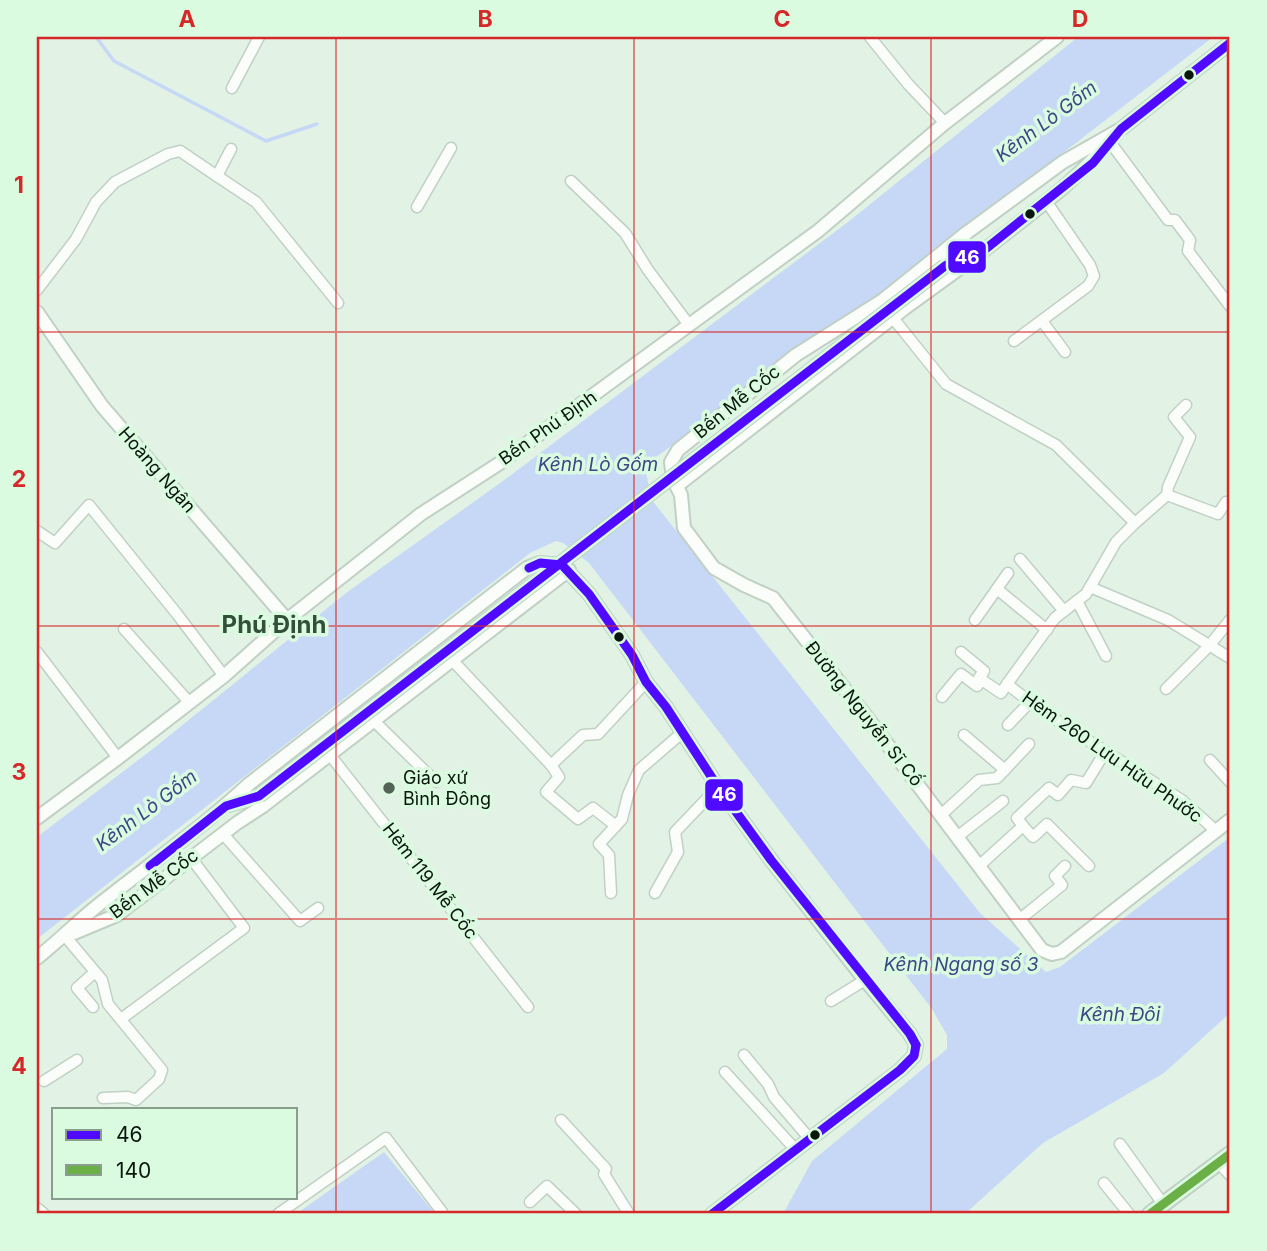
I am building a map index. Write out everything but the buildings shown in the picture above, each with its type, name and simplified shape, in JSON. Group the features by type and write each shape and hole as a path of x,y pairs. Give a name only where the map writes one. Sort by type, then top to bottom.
{"main road":[{"path":"1150,1214 1224,1158"}],"street":[{"path":"232,88 259,37"},
{"name":"Bến Phú Định","path":"39,812 118,758 224,676 287,620 421,514 500,463 818,231 945,123 1058,37"},
{"path":"875,38 908,84 945,123"},
{"name":"Bến Mễ Cốc","path":"1121,129 1093,163 978,255 678,485 673,479 671,462 683,445 796,355 883,300 965,234 1063,162 1121,129 1230,43"},
{"path":"1110,142 1168,220 1175,220 1190,240 1188,251 1230,306"},
{"path":"417,207 451,148"},
{"path":"217,176 231,149"},
{"path":"37,290 76,239 96,202 115,182 168,154 180,151 256,202 338,303"},
{"path":"1063,162 1076,177"},
{"path":"571,181 625,233 689,326"},
{"path":"1014,341 1088,286 1094,276 1090,265 1046,201"},
{"name":"Bến Mễ Cốc","path":"944,266 958,251 965,234"},
{"name":"Bến Mễ Cốc","path":"944,266 960,258 978,255"},
{"path":"259,796 944,266"},
{"name":"Hoàng Ngân","path":"37,312 102,406 287,620"},
{"path":"893,318 946,384 1056,445 1135,523"},
{"path":"1042,321 1065,352"},
{"path":"1186,405 1174,417 1190,437 1167,495 1218,514 1229,500"},
{"name":"Đường Nguyễn Sĩ Cố","path":"678,485 684,528 714,568 744,586 773,598 1042,950 1052,954 1061,951 1216,831"},
{"name":"Hẻm 260 Lưu Hữu Phước","path":"982,680 1001,693 1055,618 1086,594 1116,542 1167,495"},
{"path":"37,531 55,543 89,505 224,676"},
{"path":"1020,559 1064,611"},
{"name":"Bến Mễ Cốc","path":"37,958 103,901 226,806 248,784 527,568 548,563 562,565 569,570 264,807 237,822"},
{"path":"569,570 589,593 632,655 646,682 718,788 916,1045 914,1056 900,1070 712,1214"},
{"path":"975,620 1008,573"},
{"path":"1090,587 1168,620 1230,658"},
{"path":"997,589 1047,631"},
{"path":"1077,601 1106,656"},
{"path":"1166,689 1209,646 1230,620"},
{"path":"124,628 189,702"},
{"path":"37,652 118,758"},
{"path":"942,697 961,674 977,686 982,680 979,678 984,671 961,652"},
{"path":"452,660 551,765 559,777 546,792 578,820 593,808 616,826"},
{"path":"551,765 583,735 598,734 646,682"},
{"name":"Hẻm 260 Lưu Hữu Phước","path":"1007,684 1030,702 1183,802 1216,831"},
{"path":"1008,725 1030,702"},
{"path":"374,721 436,782"},
{"path":"611,893 609,855 599,844 622,819 628,795 639,770 683,733"},
{"path":"964,735 1005,769"},
{"path":"941,815 979,780 997,778 1029,744"},
{"path":"1089,866 1047,824 1033,837 1017,818 1049,788 1058,795 1072,780 1086,783 1105,752"},
{"name":"Hẻm 119 Mễ Cốc","path":"330,755 528,1006"},
{"path":"1210,760 1230,782"},
{"path":"655,893 678,852 676,832 718,788"},
{"name":"Bến Mễ Cốc","path":"226,806 259,796"},
{"name":"Bến Mễ Cốc","path":"65,936 117,915 223,834 259,796"},
{"path":"957,837 1003,800"},
{"path":"1216,831 1230,820"},
{"path":"979,866 1023,826"},
{"path":"223,834 300,921 318,908"},
{"path":"121,1019 244,928 191,858"},
{"path":"150,866 160,882"},
{"path":"1019,920 1062,884 1055,876 1065,866"},
{"path":"65,936 102,981 108,1004 162,1070 159,1079 135,1100 128,1097 103,1098"},
{"path":"93,1007 77,988 95,972"},
{"path":"831,1001 865,980"},
{"path":"744,1055 768,1084 774,1097 809,1138"},
{"path":"44,1081 77,1060"},
{"path":"725,1072 795,1149"},
{"path":"561,1120 606,1168 604,1174 629,1214"},
{"path":"278,1214 386,1139 442,1212 439,1214"},
{"path":"1120,1144 1163,1204"},
{"path":"1224,1158 1230,1175"},
{"path":"1104,1183 1129,1214"},
{"path":"530,1202 547,1186 576,1214"},
{"path":"37,1208 44,1214"}],"water":[{"path":"1078,37 1213,37 847,320 656,457 646,471 651,499 980,913 1046,972 1060,967 1230,837 1230,1013 1164,1073 1043,1143 965,1214 783,1214 812,1161 947,1049 947,1035 932,1009 589,563 563,543 556,541 530,553 37,939 37,837 154,748 346,593 503,481 848,222"},
{"path":"384,1152 432,1210 426,1214 296,1214"}],"waterway":[{"path":"96,37 114,61 266,141 317,124"}],"transit line":[{"name":"46","path":"150,866 226,806 259,796 945,266 960,258 978,255 1093,163 1121,129 1230,43"},
{"name":"46","path":"529,568 540,563 562,565 589,594 718,787 771,860 916,1045"},
{"name":"46","path":"712,1214 900,1070 914,1056 916,1045"},
{"name":"140","path":"1150,1214 1230,1154"}],"place":[{"name":"Giáo xứ Bình Đông","path":"389,788"}],"district":[{"name":"Phú Định","path":"274,625"}],"water label":[{"name":"Kênh Lò Gốm","path":"1046,121"},
{"name":"Kênh Lò Gốm","path":"598,464"},
{"name":"Kênh Lò Gốm","path":"146,810"},
{"name":"Kênh Ngang số 3","path":"961,964"},
{"name":"Kênh Đôi","path":"1120,1014"}]}
